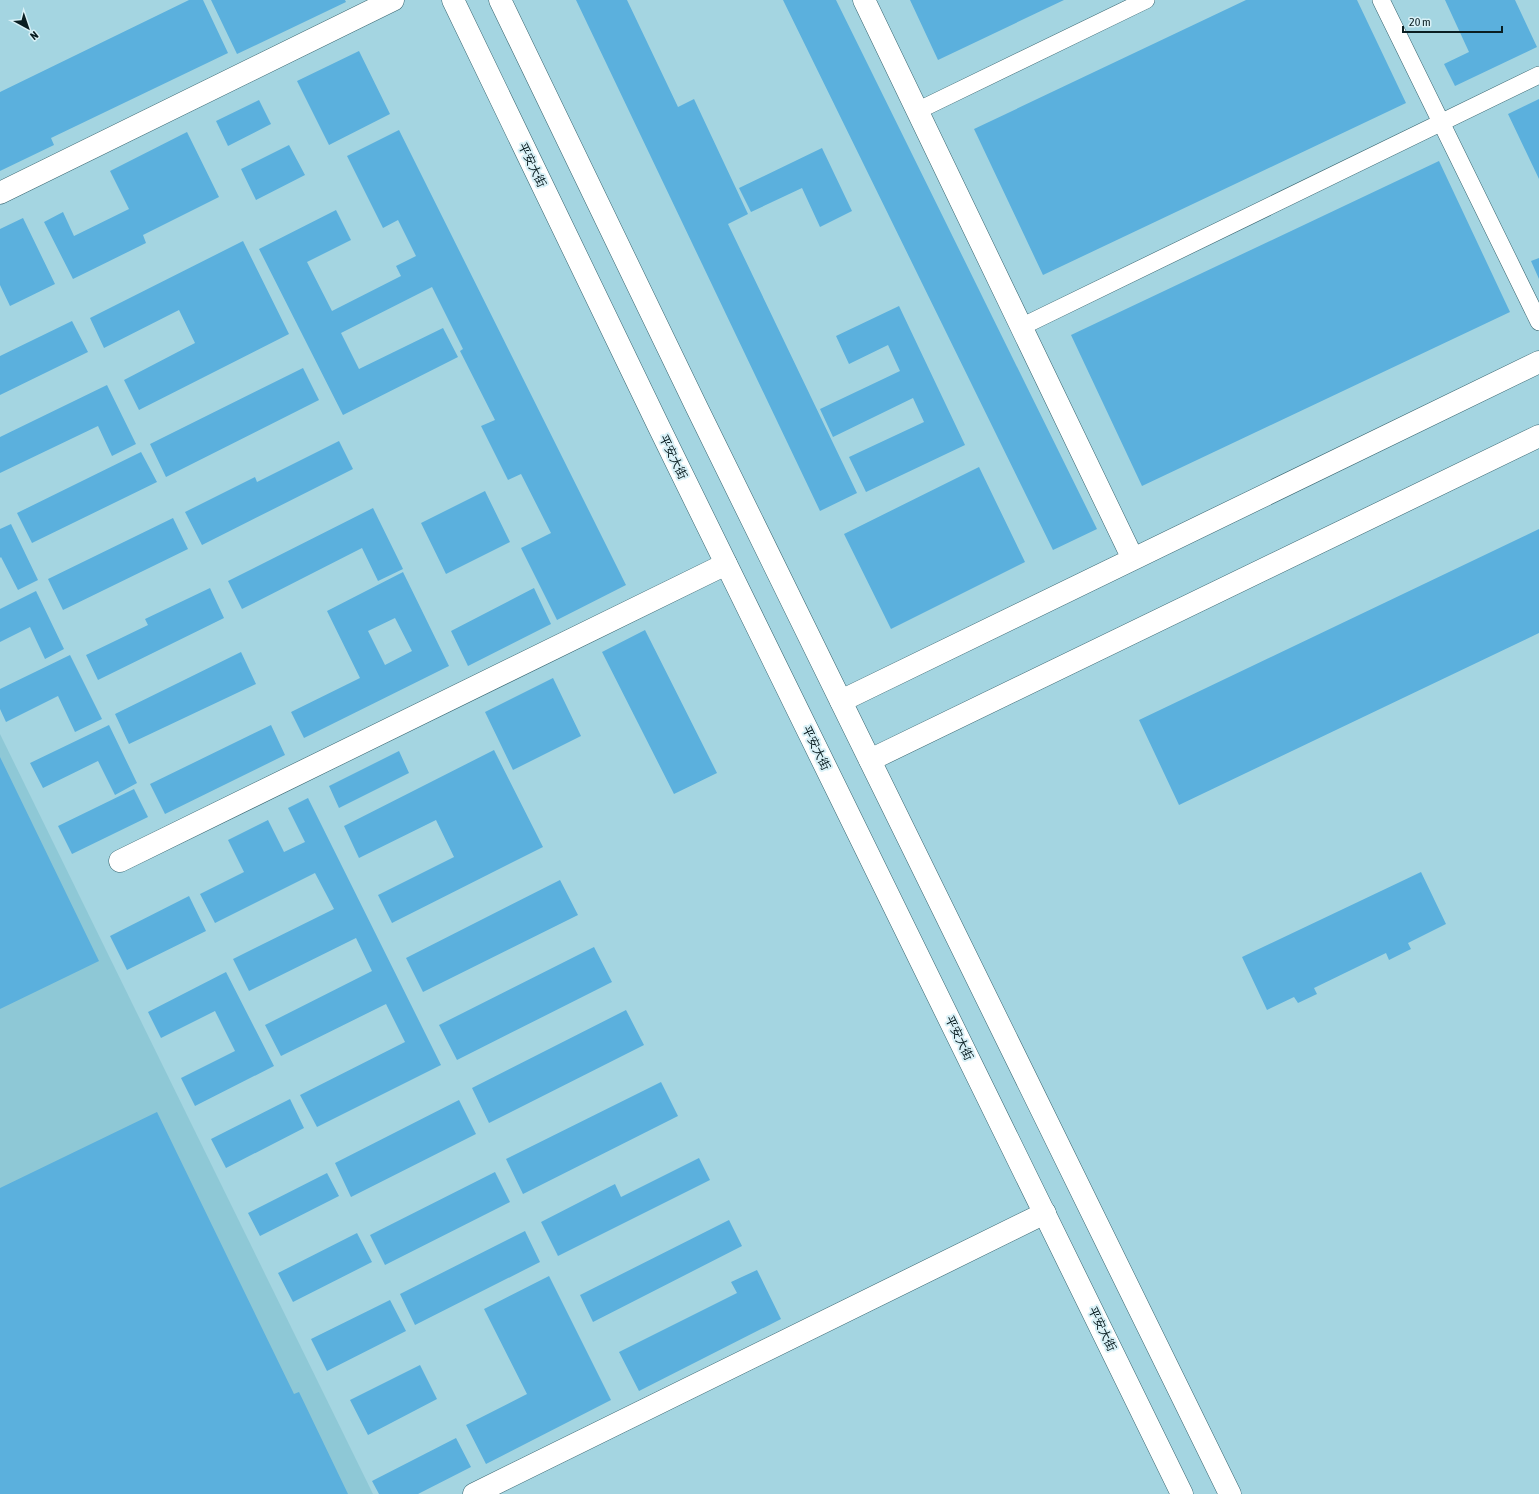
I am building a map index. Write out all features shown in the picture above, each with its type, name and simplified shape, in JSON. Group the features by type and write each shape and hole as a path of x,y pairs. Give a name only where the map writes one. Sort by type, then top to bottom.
{"street":[{"path":"0,193 393,0"},
{"name":"平安大街","path":"453,0 726,564 1182,1494"},
{"path":"500,0 870,760 1230,1494"},
{"path":"864,0 1133,559"},
{"path":"841,700 1539,362"},
{"path":"870,760 1539,436"},
{"path":"120,861 726,564"},
{"path":"474,1494 1045,1214"}],"lane":[{"path":"917,111 1146,0"},
{"path":"1381,0 1539,322"},
{"path":"1021,327 1539,75"}],"shaded area":[{"path":"0,734 373,1494 0,1494"}],"building":[{"path":"189,0 203,0 228,53 51,138 54,145 0,171 0,92"},
{"path":"211,0 345,0 346,2 237,54"},
{"path":"576,0 627,0 678,107 694,99 748,214 728,224 857,493 820,511"},
{"path":"783,0 836,0 1097,529 1053,550"},
{"path":"910,0 1064,0 938,60"},
{"path":"1246,0 1357,0 1406,103 1043,275 974,129"},
{"path":"1445,0 1515,0 1537,47 1455,86 1444,64 1469,52"},
{"path":"359,51 390,114 329,145 297,81"},
{"path":"1539,99 1539,179 1508,114"},
{"path":"259,100 271,124 228,146 216,121"},
{"path":"399,130 626,585 557,620 521,548 551,533 521,474 508,480 481,426 495,420 460,351 463,349 432,287 341,333 359,369 443,328 458,357 343,415 259,249 336,210 351,240 307,262 332,311 401,276 396,266 416,256 398,220 383,228 347,156"},
{"path":"187,132 219,197 143,235 146,243 73,279 44,222 63,212 74,236 129,209 110,171"},
{"path":"289,145 305,175 256,200 241,169"},
{"path":"822,148 852,211 820,227 802,188 751,212 739,188"},
{"path":"1439,161 1510,312 1142,486 1071,335"},
{"path":"23,218 55,284 10,306 0,285 0,229"},
{"path":"243,241 289,334 139,410 124,380 195,343 179,310 104,348 90,318"},
{"path":"1539,258 1539,279 1531,261"},
{"path":"899,306 965,445 866,492 849,457 924,422 913,398 833,437 820,409 900,371 888,345 849,364 836,336"},
{"path":"72,321 88,352 0,395 0,356"},
{"path":"303,368 319,400 166,477 150,444"},
{"path":"107,385 136,444 112,456 98,426 0,473 0,437"},
{"path":"339,441 353,469 202,545 185,512 255,477 257,482"},
{"path":"141,452 157,482 32,543 17,513"},
{"path":"979,467 1025,562 891,629 844,534"},
{"path":"485,491 510,542 446,574 421,523"},
{"path":"373,508 403,569 378,581 362,548 242,609 228,581"},
{"path":"173,518 188,549 63,610 48,579"},
{"path":"11,524 38,580 18,590 1,557 0,558 0,529"},
{"path":"1539,529 1539,633 1179,805 1139,720"},
{"path":"403,572 449,666 304,738 291,712 360,678 327,611","holes":["395,618 412,651 385,665 368,631"]},
{"path":"210,588 224,618 98,680 86,655 148,625 145,619"},
{"path":"534,588 551,624 468,666 451,631"},
{"path":"36,591 64,649 45,659 30,627 0,642 0,609"},
{"path":"645,630 717,773 674,794 602,652"},
{"path":"241,652 256,684 129,744 115,714"},
{"path":"70,655 102,719 75,732 58,696 6,722 0,709 0,689"},
{"path":"553,678 581,736 513,770 485,712"},
{"path":"109,725 137,783 115,795 98,761 43,788 30,763"},
{"path":"271,725 285,755 165,814 150,784"},
{"path":"494,750 543,847 392,923 378,895 454,857 436,820 359,858 344,826"},
{"path":"399,751 409,773 339,808 329,786"},
{"path":"0,757 99,961 0,1009"},
{"path":"134,789 148,817 72,854 58,826"},
{"path":"308,798 441,1065 317,1127 300,1095 405,1042 386,1004 281,1056 265,1025 372,971 356,938 249,991 233,959 334,909 315,873 215,923 200,894 244,872 228,840 268,820 284,852 305,842 288,808"},
{"path":"1421,872 1446,924 1408,943 1411,949 1389,960 1386,953 1314,988 1317,994 1298,1003 1294,997 1267,1010 1242,957"},
{"path":"560,880 578,915 423,992 406,958"},
{"path":"189,896 206,931 127,970 110,936"},
{"path":"594,947 612,982 457,1060 439,1025"},
{"path":"226,972 274,1066 195,1106 181,1078 235,1051 215,1011 161,1038 148,1012"},
{"path":"626,1010 644,1045 489,1123 472,1088"},
{"path":"661,1082 678,1116 523,1194 506,1159"},
{"path":"290,1099 304,1128 226,1168 211,1139"},
{"path":"459,1100 476,1134 351,1197 335,1163"},
{"path":"157,1112 294,1394 299,1392 348,1494 0,1494 0,1188"},
{"path":"699,1158 710,1180 558,1256 541,1222 615,1184 621,1197"},
{"path":"495,1172 510,1202 385,1265 370,1235"},
{"path":"327,1173 339,1196 260,1236 248,1213"},
{"path":"729,1220 742,1246 593,1322 580,1295"},
{"path":"525,1231 540,1262 415,1325 400,1294"},
{"path":"357,1233 372,1262 293,1302 278,1273"},
{"path":"757,1270 781,1319 639,1391 619,1352 737,1293 731,1282"},
{"path":"549,1276 611,1400 486,1464 466,1425 527,1394 484,1309"},
{"path":"390,1300 406,1331 327,1371 311,1339"},
{"path":"420,1365 437,1399 368,1435 350,1400"},
{"path":"456,1438 471,1467 418,1494 379,1494 372,1481"}]}
